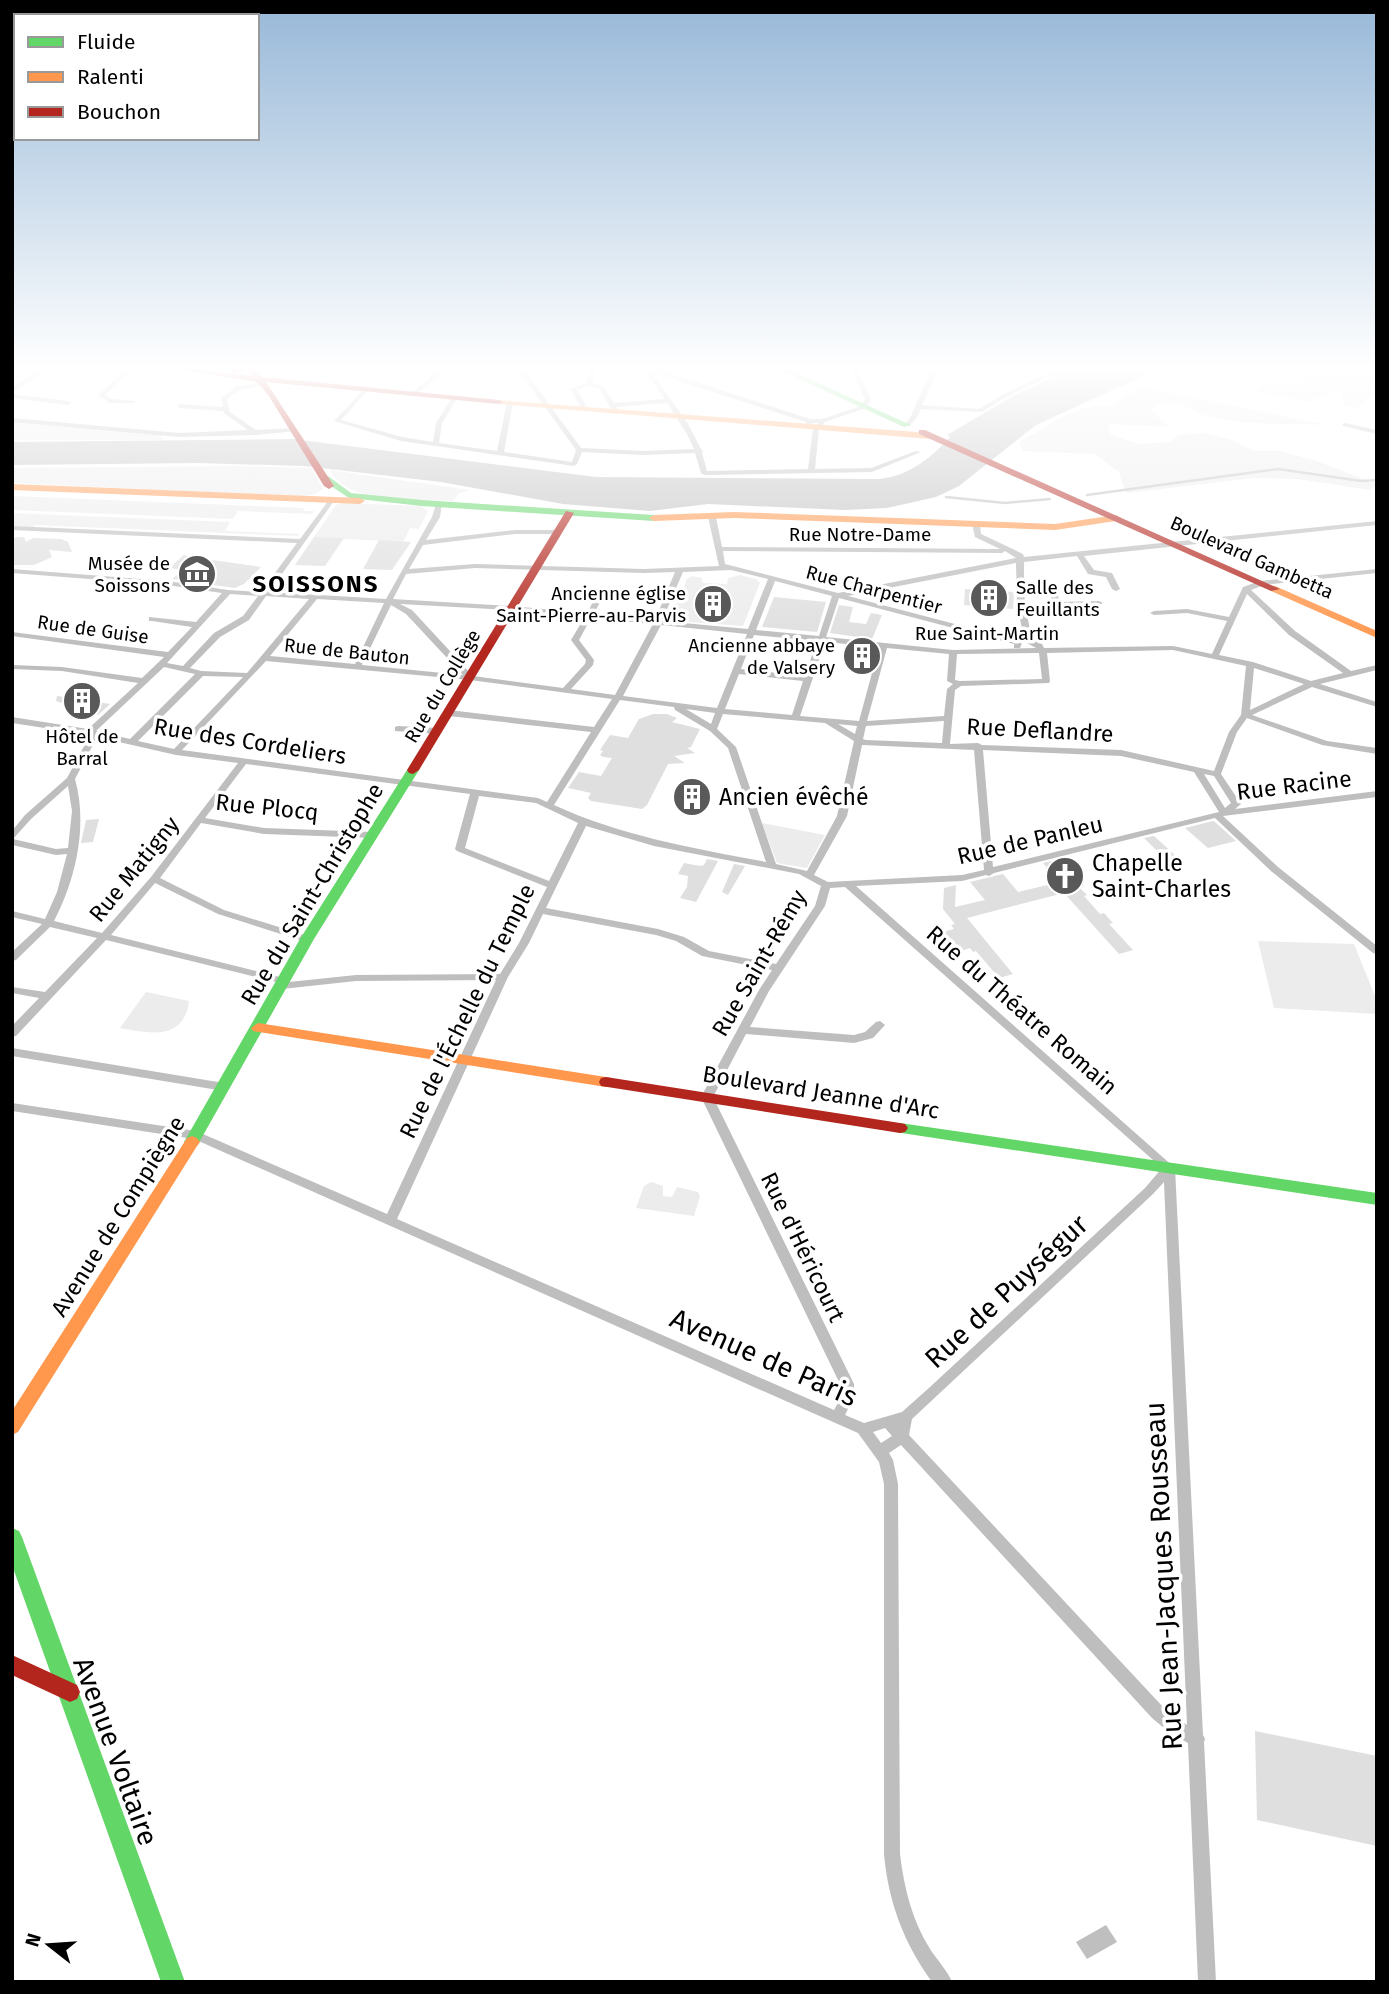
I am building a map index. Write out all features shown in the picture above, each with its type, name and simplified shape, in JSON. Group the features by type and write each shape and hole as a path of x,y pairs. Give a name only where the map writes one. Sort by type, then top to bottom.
{"main road":[{"path":"314,460 334,493"},
{"name":"Boulevard Gambetta","path":"985,460 1377,635"},
{"path":"12,487 334,493 422,503 668,519 712,517 1055,527 1116,518"},
{"name":"Rue du Collège","path":"405,783 569,513"},
{"name":"Rue du Saint-Christophe","path":"258,1028 307,939 405,783"},
{"name":"Boulevard Jeanne d'Arc","path":"258,1028 1377,1199"},
{"name":"Avenue de Compiègne","path":"12,1427 196,1135 258,1028"},
{"name":"Avenue Voltaire","path":"12,1537 173,1982"},
{"path":"12,1665 70,1692"}],"street":[{"path":"547,460 574,464 575,460"},
{"path":"702,460 704,473 872,470 897,460"},
{"path":"810,471 812,460"},
{"path":"185,669 217,635 246,618 303,541 334,493"},
{"path":"357,668 404,572 436,517 439,504"},
{"path":"712,517 724,565"},
{"path":"795,718 836,596 1019,560 1377,523"},
{"path":"976,524 978,535 1019,560"},
{"path":"12,528 303,541"},
{"path":"421,543 558,531"},
{"name":"Rue Notre-Dame","path":"718,549 1001,549"},
{"path":"1079,554 1091,572 1109,575 1116,589"},
{"path":"1019,560 1021,605 1028,640"},
{"name":"Rue Charpentier","path":"404,572 475,566 680,570 724,565 1017,647"},
{"path":"548,807 618,696 658,624 680,570"},
{"name":"Rue Saint-Martin","path":"12,571 167,583 264,595 511,608 750,634 953,652 1017,647 1041,650 1173,648 1250,664 1377,705"},
{"path":"1215,655 1246,589 1263,583 1377,571"},
{"path":"713,729 772,579"},
{"path":"1021,584 1051,587 1057,603 1063,606 1099,603"},
{"path":"1246,589 1292,633 1350,674"},
{"path":"12,837 28,817 71,779 93,732 162,664 228,592"},
{"path":"565,690 589,665 590,660 575,640 588,617 594,613 598,596 568,593"},
{"path":"176,752 264,658 314,597"},
{"path":"391,602 409,612 470,678"},
{"path":"1154,612 1187,611 1231,620"},
{"path":"152,619 197,625"},
{"name":"Rue de Guise","path":"12,635 169,655"},
{"path":"1017,647 1028,640"},
{"path":"953,652 951,681 959,684 1046,681 1041,650 1036,643 1028,640"},
{"path":"826,885 809,876 842,816 862,724 883,647"},
{"name":"Rue de Bauton","path":"264,658 470,678 720,711 826,721 862,724 948,718"},
{"path":"162,664 201,673 246,675"},
{"path":"1245,715 1250,664"},
{"path":"12,667 62,669 144,681"},
{"path":"1253,809 1236,804 1217,774 1233,732 1245,715 1313,683 1377,667"},
{"path":"736,671 808,680"},
{"path":"132,742 201,673"},
{"path":"946,745 951,689 959,684"},
{"path":"671,704 713,729 732,747 772,867"},
{"path":"449,713 595,730"},
{"path":"1245,715 1325,743 1377,751"},
{"name":"Rue des Cordeliers","path":"12,720 93,732 176,752 538,801 583,822 654,843 809,876"},
{"path":"826,721 859,741"},
{"path":"398,729 438,731"},
{"name":"Rue Deflandre","path":"859,741 1121,753 1217,774"},
{"path":"978,746 989,873"},
{"name":"Rue Matigny","path":"12,1033 105,936 154,879 244,761"},
{"path":"1197,769 1220,814 1286,879 1377,951"},
{"path":"12,958 48,922 72,851 77,818 76,792 71,779"},
{"path":"475,792 460,849 551,886"},
{"name":"Rue Racine","path":"1220,814 1377,794"},
{"path":"1220,814 1236,804"},
{"name":"Rue de Panleu","path":"826,885 962,878 1220,814"},
{"name":"Rue Plocq","path":"199,820 264,831 373,835"},
{"name":"Rue de l'Échelle du Temple","path":"391,1219 503,977 524,943 583,822"},
{"path":"12,842 56,852 72,851"},
{"path":"154,879 221,912 307,939"},
{"name":"Rue du Théatre Romain","path":"847,884 1169,1168"},
{"name":"Rue Saint-Rémy","path":"707,1097 764,989 820,906 826,885"},
{"path":"539,910 658,932 680,939 706,954 779,968"},
{"path":"12,914 283,984 356,978 503,977"},
{"path":"12,990 47,996"},
{"path":"743,1030 854,1039 869,1035 880,1025"},
{"path":"12,1052 224,1087"},
{"name":"Rue d'Héricourt","path":"707,1097 847,1384 850,1392 837,1416"},
{"name":"Avenue de Paris","path":"12,1107 196,1135 863,1429 886,1460 891,1484 892,1840 895,1884 906,1921 929,1965 943,1982"},
{"name":"Rue de Puységur","path":"863,1429 906,1416 1149,1191 1169,1168"},
{"name":"Rue Jean-Jacques Rousseau","path":"1169,1168 1208,1982"},
{"path":"1149,1191 1171,1197"},
{"path":"880,1451 901,1438 906,1416"},
{"path":"888,1422 1158,1713 1196,1739"}],"shaded area":[{"path":"12,460 461,460 596,477 879,479 900,474 925,460 992,460 959,486 936,497 887,508 845,510 708,504 650,511 563,504 441,482 304,466 199,463 12,465"},
{"path":"1103,460 1314,460 1377,484 1370,490 1298,479 1254,478 1126,493 1119,472"},
{"path":"12,468 312,468 323,489 313,495 297,496 12,483"},
{"path":"330,470 470,490 458,494 453,501 385,498 352,490 339,482"},
{"path":"12,496 304,508 303,511 314,511 312,514 238,511 233,519 12,510"},
{"path":"336,505 421,506 428,511 419,529 410,528 403,542 314,537"},
{"path":"12,513 230,522 225,531 300,534 35,525 32,528 12,527"},
{"path":"740,575 756,579 760,583 743,626 674,621 671,618 687,579 692,576 702,578 703,583 727,584 728,578"},
{"path":"762,823 825,835 807,868 777,863"},
{"path":"1258,941 1354,944 1377,1001 1377,1014 1274,1008"},
{"path":"146,992 189,1001 186,1014 180,1023 163,1032 120,1028"},
{"path":"651,1182 663,1186 663,1196 672,1197 677,1187 698,1192 700,1196 694,1216 636,1208 644,1186"},
{"path":"1106,1925 1117,1942 1087,1959 1076,1942"}],"building":[{"path":"24,537 26,542 33,538 61,539 68,542 72,552 49,550 52,557 34,565 12,565 12,539"},
{"path":"314,537 344,538 325,566 295,565"},
{"path":"379,540 411,542 392,570 363,569"},
{"path":"184,555 261,567 244,584 235,588 172,579 183,570 169,568"},
{"name":"Salle des Feuillants","path":"965,589 1014,592 1013,609 964,605"},
{"path":"774,597 826,602 817,632 762,627"},
{"path":"839,605 853,607 849,622 866,624 871,613 882,615 872,639 830,633"},
{"name":"Hôtel de Barral","path":"57,696 110,704 98,715 56,701"},
{"path":"653,714 667,714 677,718 672,722 700,729 691,747 687,748 695,753 674,756 685,763 668,764 647,805 642,809 591,801 588,798 591,793 568,788 579,772 601,776 612,758 600,755 603,751 600,750 610,735 628,738 639,719"},
{"name":"Ancien évêché","path":"687,791 704,792 695,808 682,806"},
{"path":"99,819 93,842 81,843 86,820"},
{"path":"1213,821 1236,841 1208,848 1185,828"},
{"path":"1154,836 1176,856 1165,859 1144,838"},
{"path":"707,859 718,861 696,902 680,898 687,887 688,876 678,874 684,863 700,866 704,865"},
{"path":"1059,859 1084,886 1079,887 1087,895 1084,896 1100,914 1104,913 1113,923 1109,924 1133,950 1119,954 1064,893 967,918 1013,974 999,978 976,951 973,952 970,948 958,952 942,932 954,929 951,925 955,924 943,909 944,888 956,885 955,907 985,900 970,882 1003,874 1018,892 1060,882 1043,863"},
{"path":"734,864 745,866 728,895 722,892"},
{"path":"1255,1731 1377,1756 1377,1846 1257,1820"}],"waterway":[{"path":"1087,495 1278,469 1361,481 1377,480"},
{"path":"946,497 1005,503 1050,499"}],"traffic: fast":[{"path":"325,478 349,495 422,503 654,518"},
{"path":"192,1142 307,939 413,770"},
{"path":"900,1128 1377,1199"},
{"path":"12,1537 173,1982"}],"traffic: slow":[{"path":"12,487 360,501"},
{"path":"654,518 734,515 1055,527 1116,518"},
{"path":"1275,589 1377,635"},
{"path":"258,1028 606,1082"},
{"path":"12,1427 192,1142"}],"traffic: jam":[{"path":"313,460 329,486"},
{"path":"985,460 1275,589"},
{"path":"413,770 569,513"},
{"path":"606,1082 900,1128"},
{"path":"12,1665 70,1692"}],"place":[{"name":"Musée de Soissons","path":"197,574"},
{"name":"Salle des Feuillants","path":"989,598"},
{"name":"Ancienne église Saint-Pierre-au-Parvis","path":"713,604"},
{"name":"Ancienne abbaye de Valsery","path":"862,656"},
{"name":"Hôtel de Barral","path":"82,701"},
{"name":"Ancien évêché","path":"692,797"},
{"name":"Chapelle Saint-Charles","path":"1065,876"}],"district":[{"name":"SOISSONS","path":"316,584"}]}
